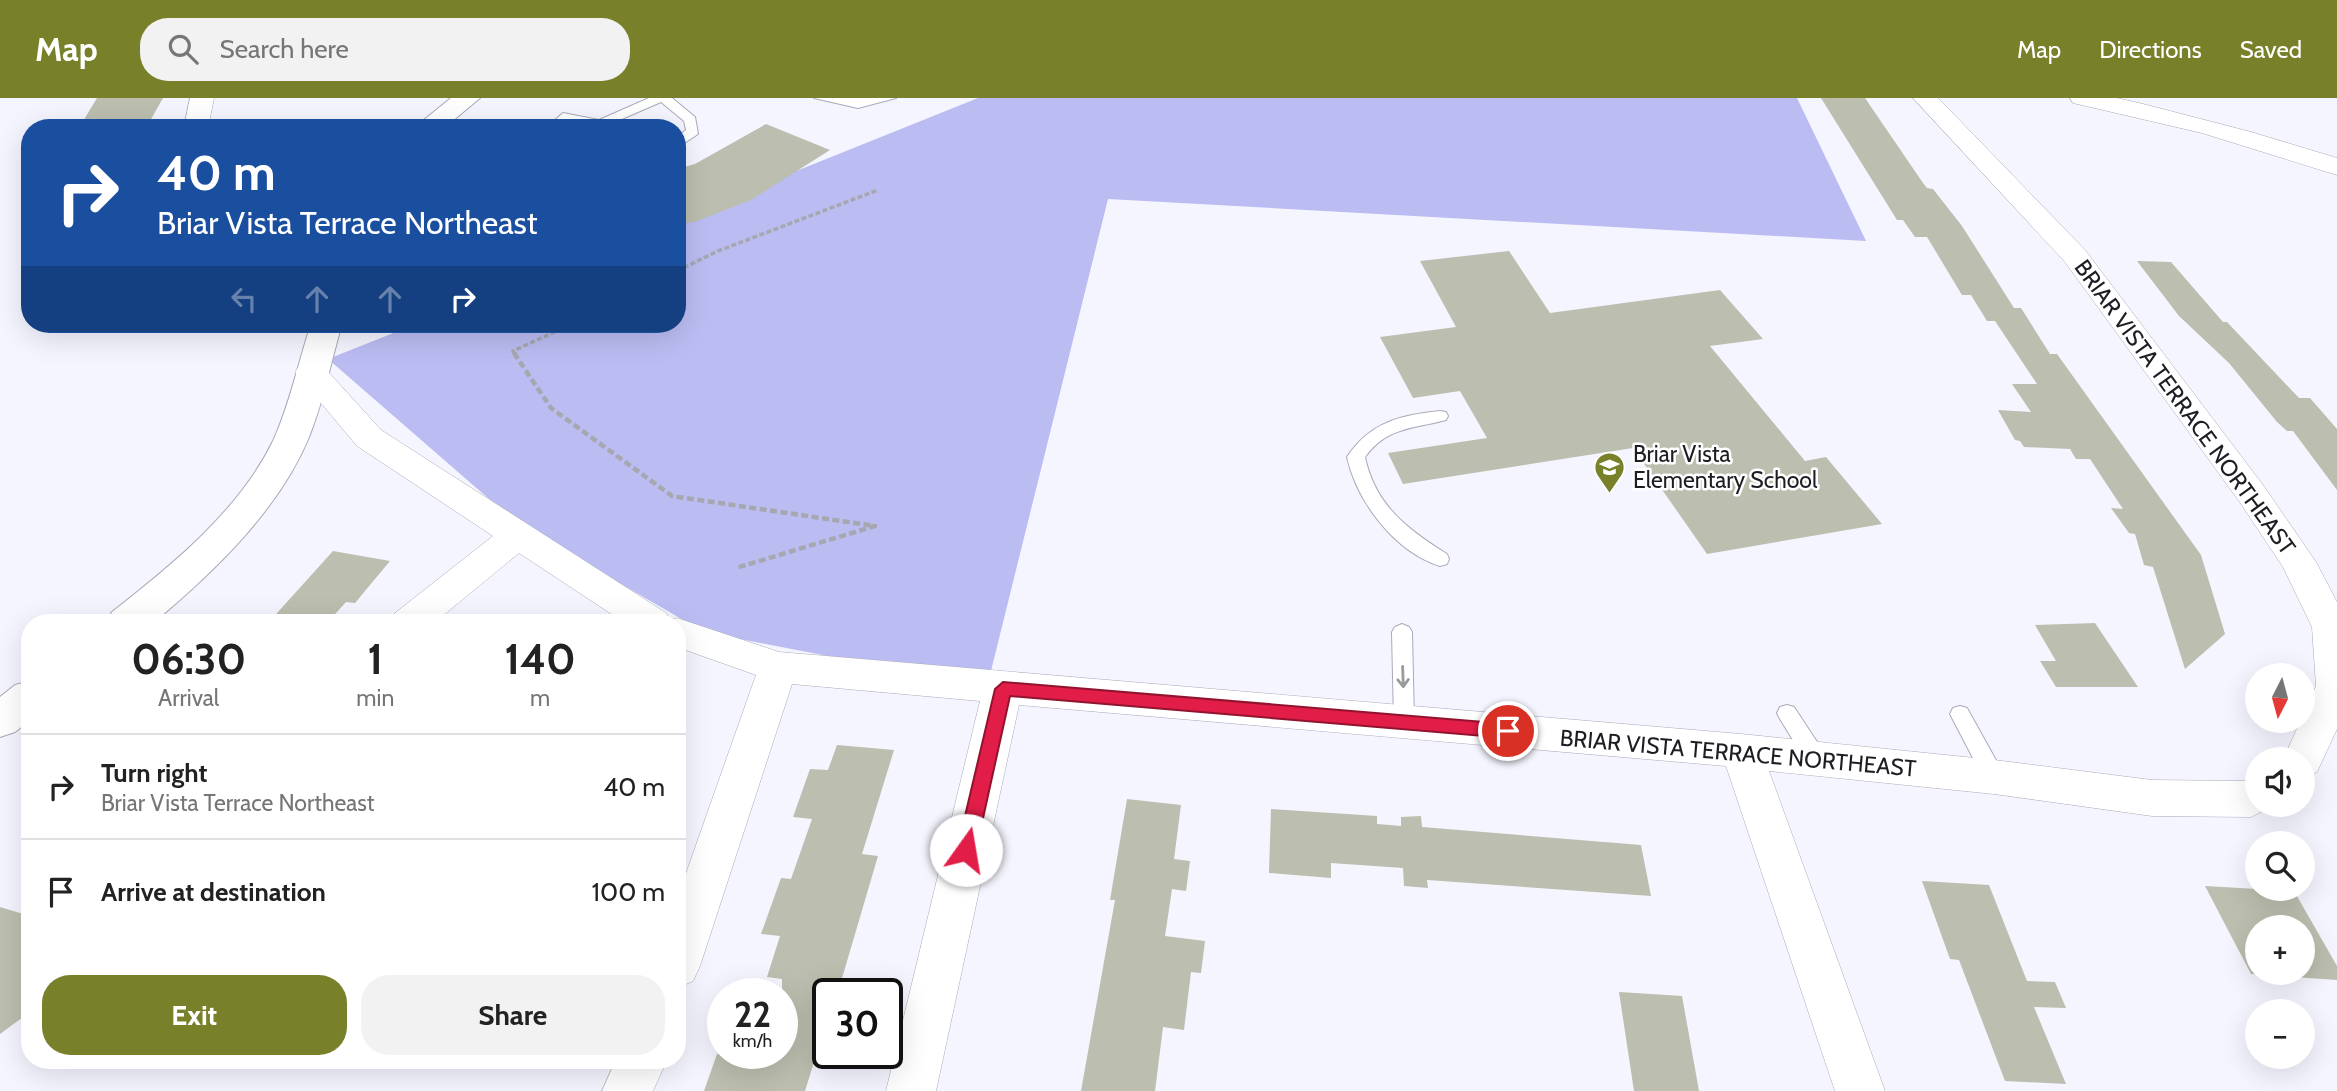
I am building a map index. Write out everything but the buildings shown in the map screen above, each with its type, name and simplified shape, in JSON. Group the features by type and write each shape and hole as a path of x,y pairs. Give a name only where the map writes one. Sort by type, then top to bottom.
{"main road":[{"path":"439,119 467,98"},
{"path":"136,614 201,558 251,501 286,449 323,333"},
{"path":"0,720 21,704"}],"street":[{"path":"198,119 202,98"},
{"name":"BRIAR VISTA TERRACE NORTHEAST","path":"1925,98 2075,256 2252,493 2298,562 2331,627 2336,686 2309,747"},
{"path":"2082,98 2151,111 2276,146 2337,167"},
{"path":"312,372 369,438 639,614"},
{"path":"419,614 517,536"},
{"name":"BRIAR VISTA TERRACE NORTHEAST","path":"686,635 778,667 1003,689 1741,751 1994,777 2152,798 2245,799"},
{"path":"688,896 778,667"},
{"path":"911,1091 1003,689"},
{"path":"1741,751 1860,1091"},
{"path":"627,1091 638,1069"}],"lane":[{"path":"616,119 662,98 690,120 693,131 686,137"},
{"path":"820,98 858,104 890,98"},
{"path":"1440,416 1402,421 1370,436 1356,457 1359,481 1376,508 1401,534 1440,559"},
{"path":"1402,632 1404,722"},
{"path":"1787,713 1817,760"},
{"path":"1960,714 1994,777"}],"path":[{"path":"686,267 718,251 878,190"},
{"path":"552,333 513,351 551,408 671,496 875,526 736,568"}],"shaded area":[{"path":"978,98 1797,98 1866,241 1108,199 987,687 704,632 686,622 686,614 673,614 519,525 328,359 393,333 686,333 686,215"}],"place":[{"name":"Briar Vista Elementary School","path":"1610,494"}],"route":[{"path":"966,850 1003,689 1508,731"}]}
